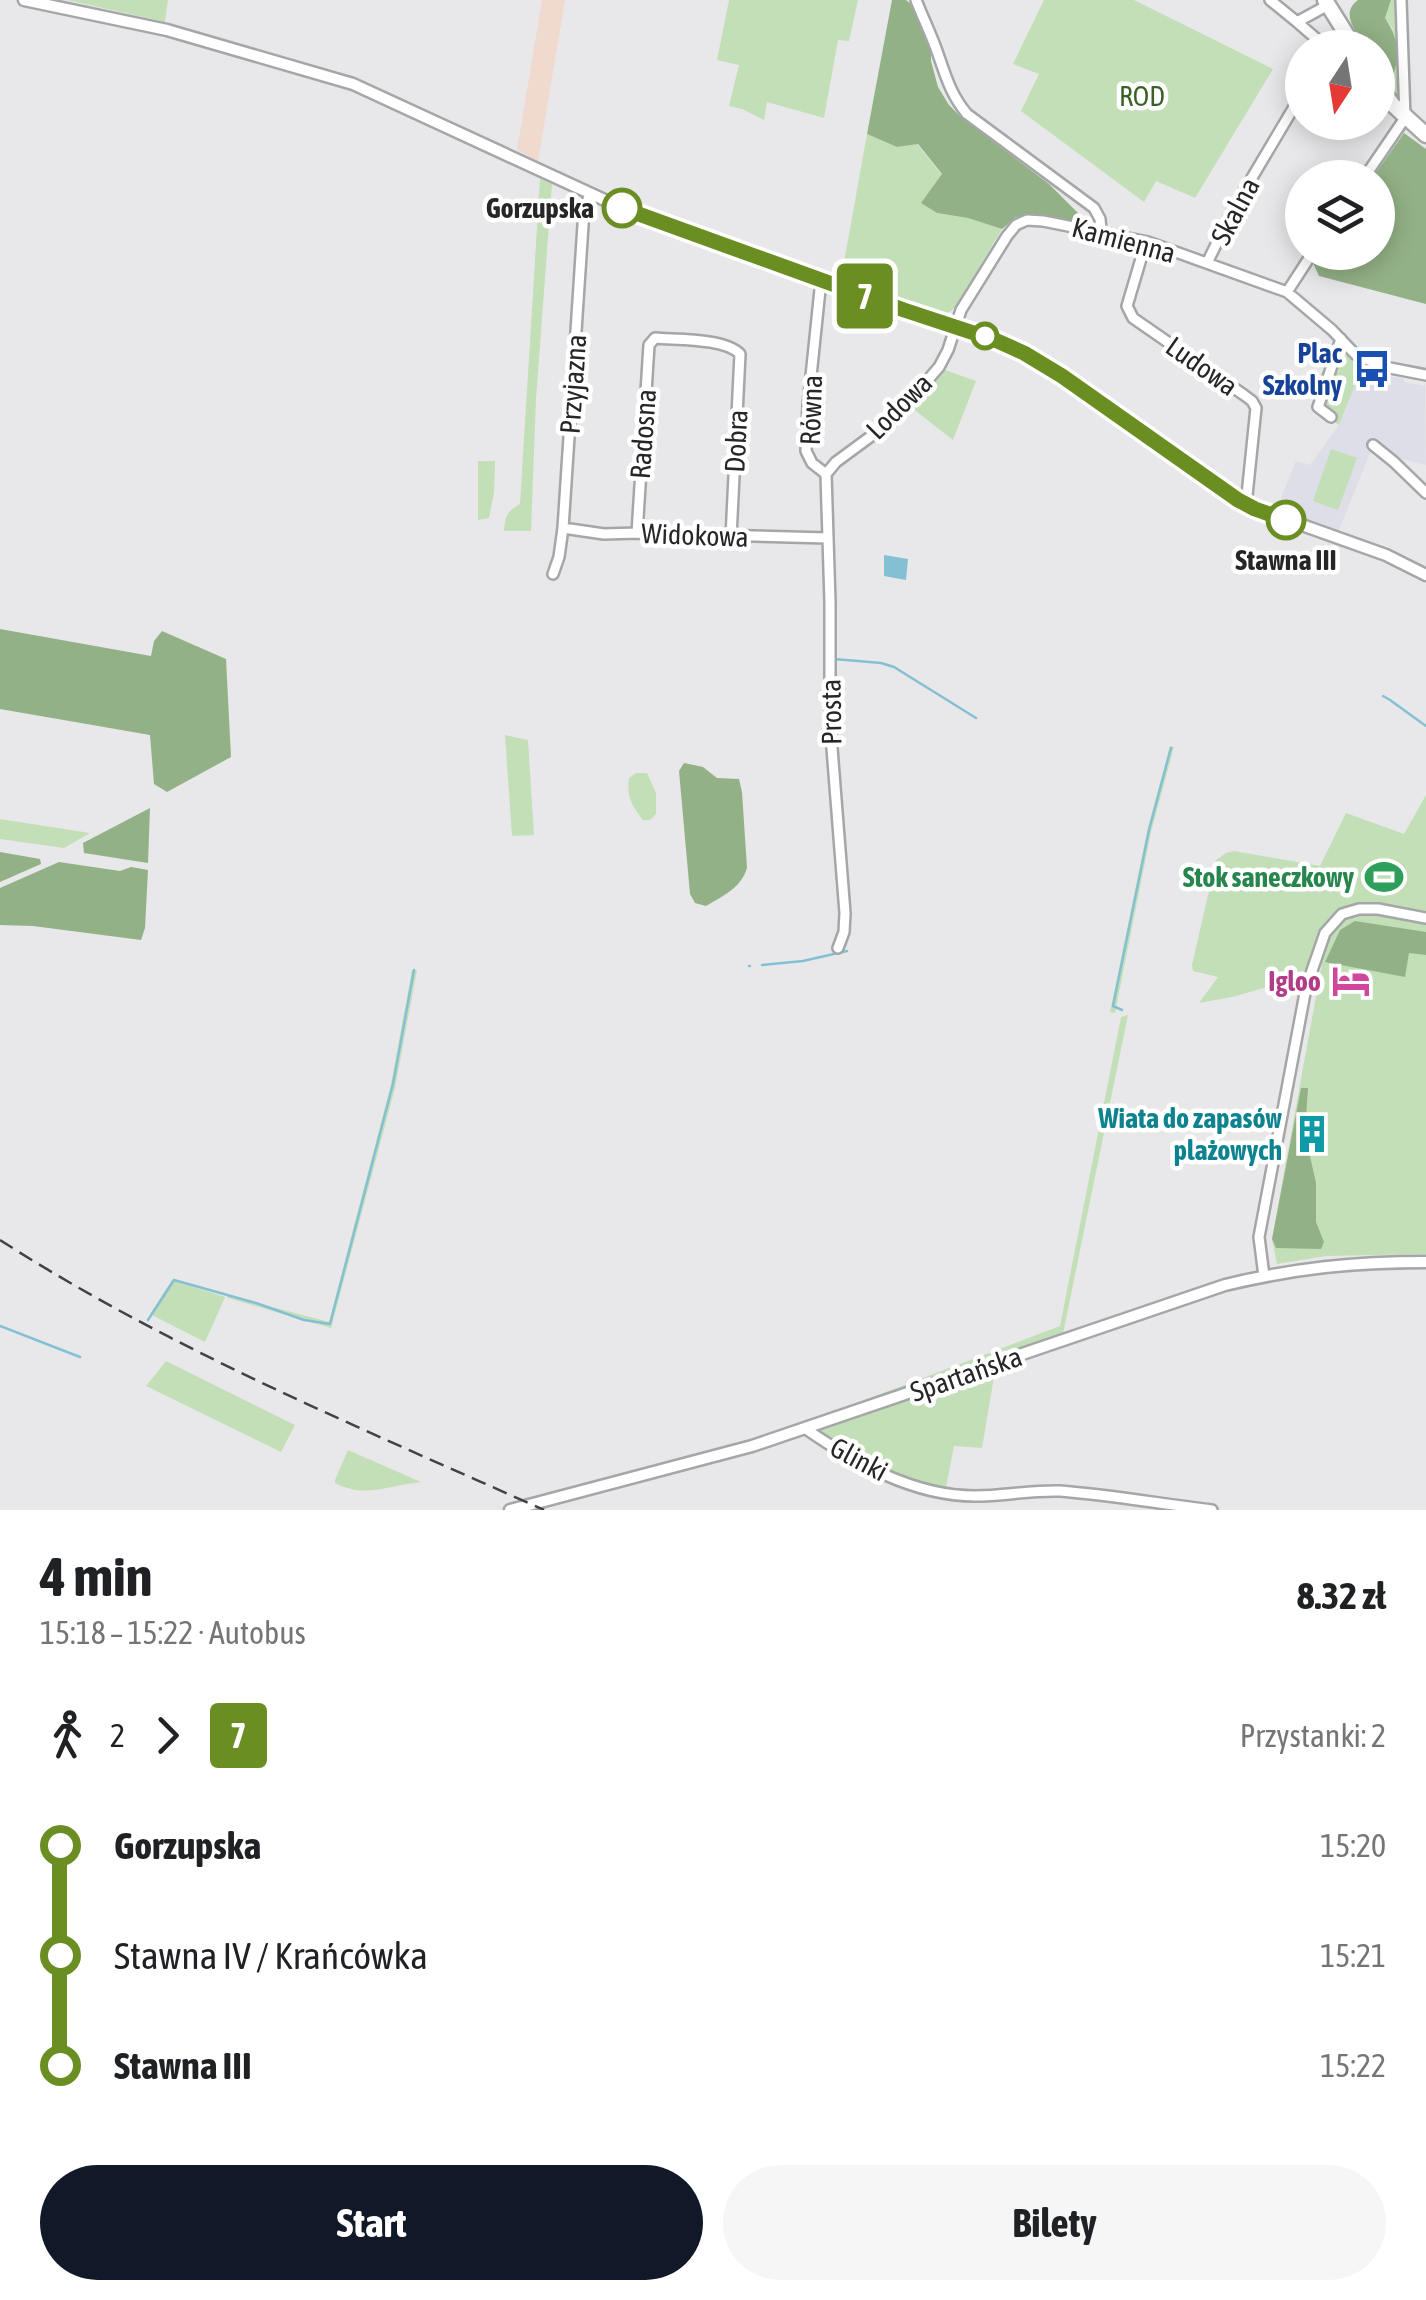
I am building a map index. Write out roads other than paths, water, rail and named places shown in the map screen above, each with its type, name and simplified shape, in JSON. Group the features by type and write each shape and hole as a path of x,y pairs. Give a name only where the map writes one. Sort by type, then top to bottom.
{"main road":[{"path":"1326,2 1344,30"},
{"path":"1395,105 1426,135"}],"street":[{"path":"24,0 167,30 352,84 632,212 995,340 1042,363 1246,505 1386,555 1426,575"},
{"path":"916,0 946,82 967,114 1094,208 1101,231"},
{"path":"1270,0 1307,30"},
{"path":"1376,160 1405,118 1402,0"},
{"path":"1298,22 1326,2"},
{"name":"Skalna","path":"1208,263 1234,208 1285,122"},
{"name":"Przyjazna","path":"552,574 560,558 563,528 584,210 590,194"},
{"name":"Kamienna","path":"954,326 1016,224 1043,220 1146,242 1287,292 1366,361 1426,375"},
{"name":"Ludowa","path":"1146,242 1128,312 1252,401 1256,408 1246,505"},
{"path":"1287,292 1301,270"},
{"name":"Równa","path":"821,280 806,451 812,464 826,474"},
{"name":"Lodowa","path":"826,474 836,462 878,432 914,396 944,360 954,326"},
{"name":"Dobra","path":"655,338 717,344 735,348 740,354 731,537"},
{"name":"Radosna","path":"636,533 649,345 655,338"},
{"path":"1331,417 1318,407 1341,340"},
{"path":"1373,445 1426,493"},
{"name":"Prosta","path":"826,474 832,754 845,914 838,948"},
{"name":"Widokowa","path":"563,528 604,534 828,538"},
{"path":"1264,1276 1259,1237 1306,988 1325,932 1342,914 1369,908 1426,918"},
{"name":"Spartańska","path":"510,1510 806,1429 1225,1286 1342,1264 1426,1262"},
{"name":"Glinki","path":"806,1429 866,1466 942,1494 1060,1492 1212,1510"}],"water":[{"path":"884,555 908,559 906,580 884,576"}],"waterway":[{"path":"834,659 894,667 976,718"},
{"path":"1383,696 1426,726"},
{"path":"1122,1010 1113,1006 1149,830 1171,748"},
{"path":"762,965 847,951"},
{"path":"148,1320 174,1280 304,1320 330,1324 393,1084 414,970"},
{"path":"0,1326 80,1357"}],"railway":[{"path":"0,1240 198,1352 544,1510"}],"place":[{"name":"Gorzupska","path":"622,208"},
{"name":"Plac Szkolny","path":"1372,369"},
{"name":"Stawna III","path":"1286,520"},
{"name":"Stok saneczkowy","path":"1384,877"},
{"name":"Igloo","path":"1351,981"},
{"name":"Wiata do zapasów plażowych","path":"1312,1134"}],"park label":[{"name":"ROD","path":"1142,96"}]}
